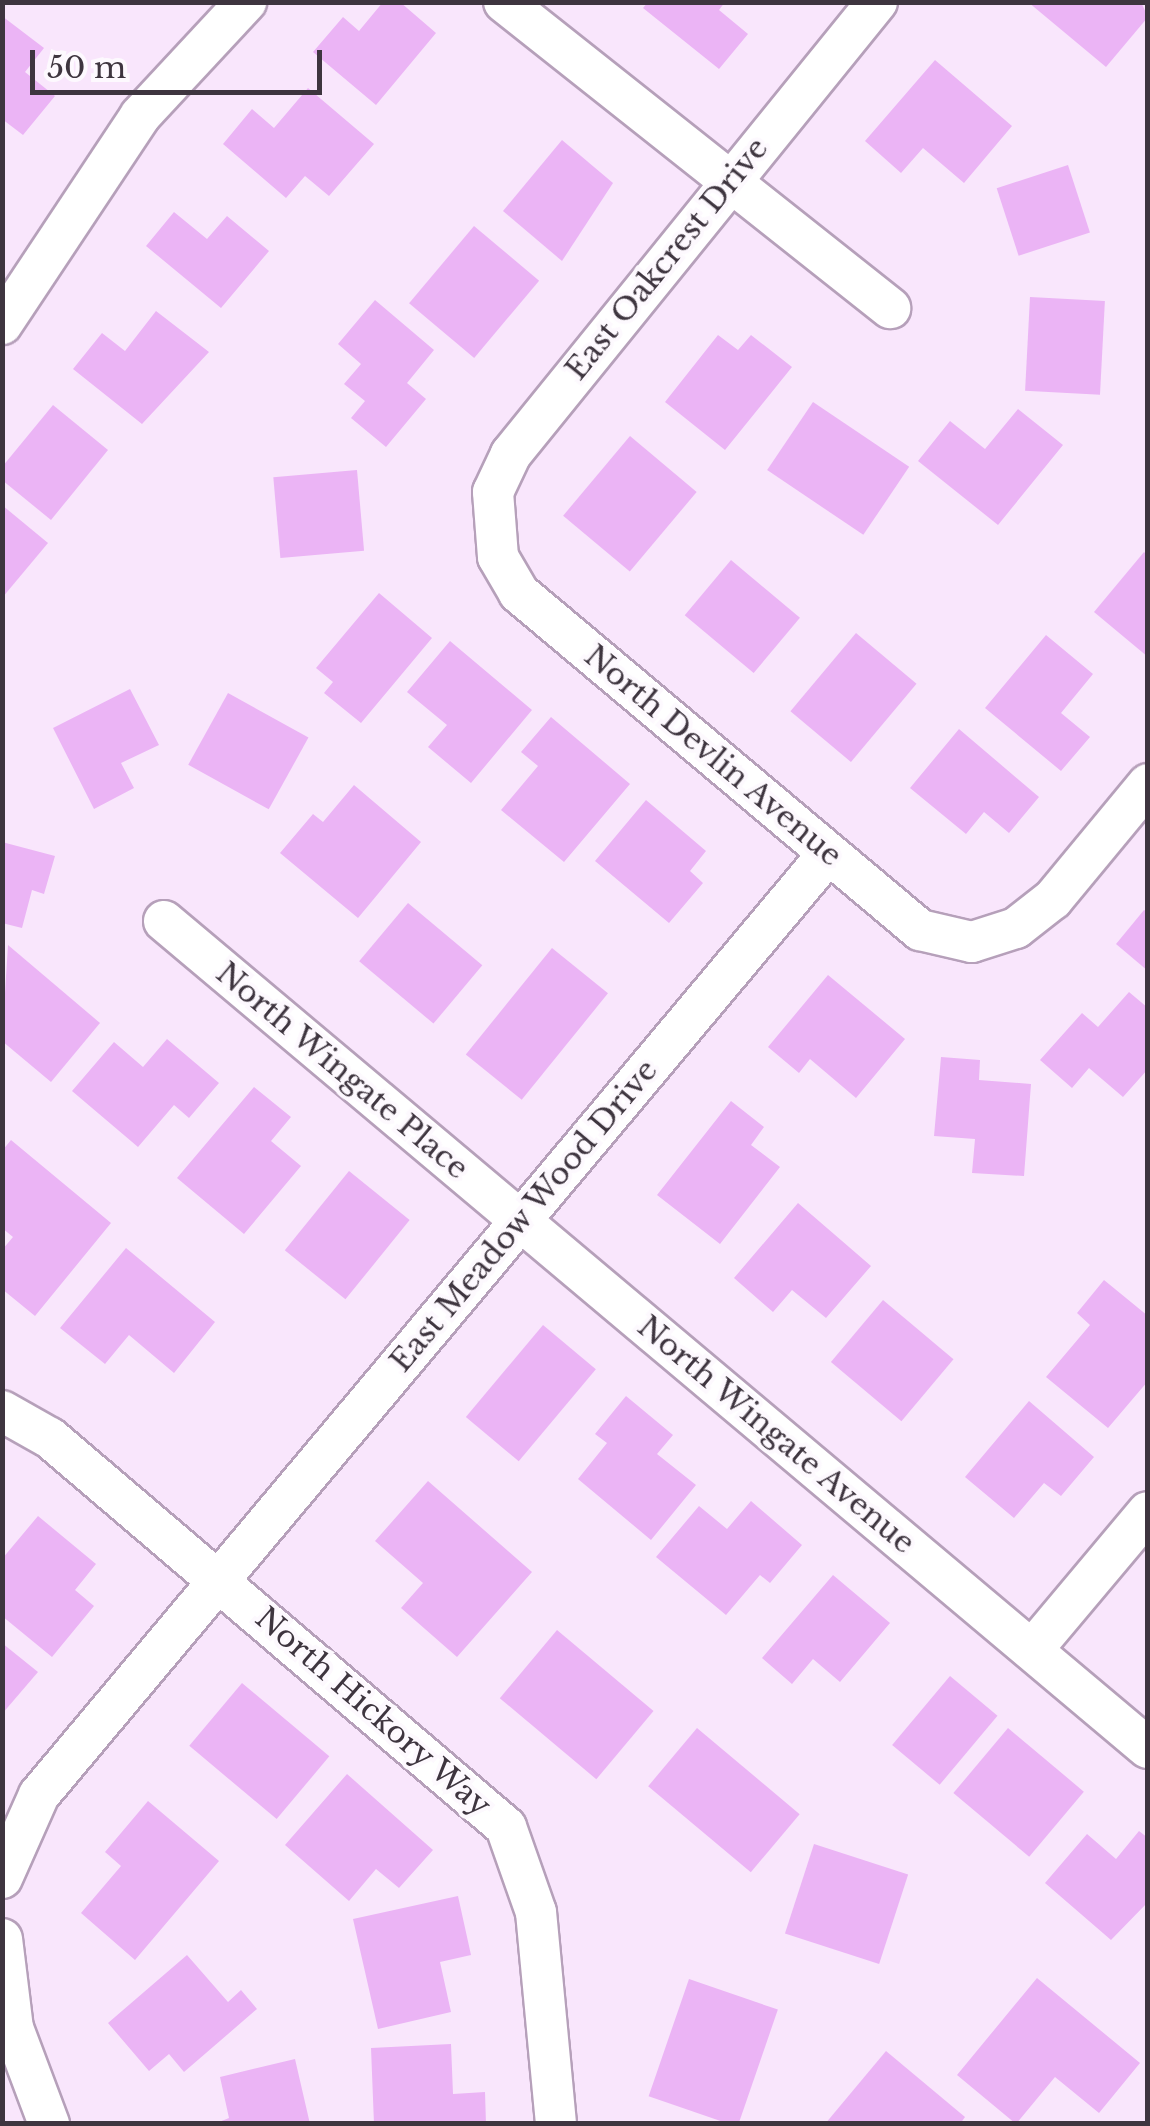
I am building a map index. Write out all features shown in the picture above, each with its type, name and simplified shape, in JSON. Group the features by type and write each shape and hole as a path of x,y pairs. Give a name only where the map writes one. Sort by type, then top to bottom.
{"street":[{"path":"2,324 140,116 246,2"},
{"path":"504,2 727,183 890,308"},
{"name":"East Oakcrest Drive","path":"490,531 493,492 511,454 877,2"},
{"name":"North Devlin Avenue","path":"490,531 519,593 920,930 972,942 1016,928 1053,899 1148,784"},
{"name":"East Meadow Wood Drive","path":"2,1878 39,1796 829,853"},
{"name":"North Wingate Place","path":"164,921 520,1220"},
{"name":"North Wingate Avenue","path":"520,1220 1032,1650"},
{"name":"North Hickory Way","path":"2,1411 50,1438 506,1826 536,1912 556,2124"},
{"path":"1148,1512 1032,1650 1148,1748"},
{"path":"2,1939 13,2028 48,2124"}],"building":[{"path":"383,2 400,2 436,33 376,105 313,52 343,17 359,31"},
{"path":"648,2 725,2 719,10 748,34 719,69 643,8"},
{"path":"1028,2 1141,2 1148,17 1106,67"},
{"path":"2,16 44,48 25,72 55,96 23,135 2,119"},
{"path":"935,60 1012,126 964,183 923,148 901,173 865,141"},
{"path":"308,88 374,144 329,196 305,176 286,198 223,144 252,109 274,128"},
{"path":"562,140 613,183 562,261 503,211"},
{"path":"1068,165 1090,233 1019,256 997,188"},
{"path":"174,212 207,239 227,216 269,251 221,308 146,246"},
{"path":"474,226 539,281 474,358 409,303"},
{"path":"1030,297 1105,301 1100,395 1025,391"},
{"path":"375,300 434,350 407,383 426,399 386,447 351,418 365,401 344,384 361,364 338,344"},
{"path":"156,311 209,352 142,424 73,369 102,333 125,351"},
{"path":"718,335 738,350 751,335 792,367 725,450 665,402"},
{"path":"813,402 909,467 863,535 767,470"},
{"path":"53,405 108,450 51,520 2,480 2,467"},
{"path":"1018,409 1063,445 998,525 918,461 950,421 985,449"},
{"path":"630,436 697,492 630,572 563,516"},
{"path":"357,470 364,551 280,558 273,477"},
{"path":"2,505 48,543 2,598"},
{"path":"1144,552 1148,556 1148,657 1094,612"},
{"path":"731,560 800,618 754,673 685,615"},
{"path":"379,593 432,638 361,723 324,693 333,682 316,668"},
{"path":"856,633 917,684 851,762 790,711"},
{"path":"1046,635 1093,674 1061,713 1090,737 1061,771 985,708"},
{"path":"450,641 532,710 471,783 428,747 447,725 407,692"},
{"path":"130,689 159,745 121,763 134,788 94,809 53,728"},
{"path":"228,693 308,738 269,809 188,765"},
{"path":"551,717 630,784 564,862 501,810 538,766 521,752"},
{"path":"959,729 1039,797 1009,833 984,812 966,834 910,788"},
{"path":"354,785 421,842 358,918 280,853 313,814 323,822"},
{"path":"646,800 706,851 690,871 703,883 669,923 595,861"},
{"path":"2,842 55,856 44,894 32,890 22,928 2,923"},
{"path":"408,903 482,965 433,1024 359,961"},
{"path":"1144,910 1148,912 1148,971 1116,944"},
{"path":"8,945 100,1023 51,1082 2,1041"},
{"path":"552,948 608,993 522,1100 466,1054"},
{"path":"828,975 905,1039 856,1098 810,1059 799,1073 768,1047"},
{"path":"1129,992 1148,1008 1148,1069 1123,1097 1089,1068 1072,1088 1040,1060 1082,1013 1098,1027"},
{"path":"167,1039 219,1083 189,1118 174,1105 138,1147 72,1091 114,1042 143,1067"},
{"path":"941,1057 980,1060 979,1080 1031,1084 1024,1176 972,1173 975,1139 934,1136"},
{"path":"254,1087 291,1117 271,1141 301,1166 244,1234 177,1178"},
{"path":"731,1101 764,1127 751,1145 780,1167 720,1244 657,1195"},
{"path":"11,1140 111,1223 35,1316 2,1289 2,1250 13,1237 2,1228 2,1151"},
{"path":"349,1171 410,1220 345,1299 285,1250"},
{"path":"798,1203 871,1266 826,1318 792,1290 773,1312 734,1278"},
{"path":"126,1248 215,1322 174,1373 129,1335 105,1364 60,1328"},
{"path":"1104,1280 1148,1316 1148,1381 1108,1428 1046,1377 1090,1325 1077,1313"},
{"path":"883,1300 953,1359 901,1421 831,1362"},
{"path":"543,1325 596,1369 519,1461 466,1417"},
{"path":"626,1396 673,1435 657,1454 696,1485 651,1540 578,1479 607,1443 595,1434"},
{"path":"1029,1401 1094,1457 1061,1496 1044,1483 1014,1518 965,1477"},
{"path":"428,1481 532,1572 457,1657 401,1608 423,1583 375,1541"},
{"path":"751,1501 802,1545 770,1583 760,1575 726,1615 656,1557 699,1506 727,1529"},
{"path":"38,1516 96,1564 75,1590 94,1606 52,1657 2,1616 2,1559"},
{"path":"833,1575 890,1623 840,1682 813,1659 792,1684 762,1658"},
{"path":"557,1630 654,1711 596,1779 500,1698"},
{"path":"2,1643 38,1672 2,1714"},
{"path":"950,1676 997,1716 940,1785 892,1745"},
{"path":"242,1683 329,1756 277,1819 189,1746"},
{"path":"697,1728 800,1814 751,1872 648,1786"},
{"path":"1008,1728 1084,1792 1029,1857 953,1793"},
{"path":"347,1774 433,1850 399,1888 376,1869 349,1901 285,1845"},
{"path":"148,1801 219,1861 135,1960 81,1913 121,1866 105,1852"},
{"path":"1139,1831 1148,1838 1148,1902 1111,1940 1045,1883 1087,1834 1116,1859"},
{"path":"814,1844 908,1875 879,1964 785,1933"},
{"path":"458,1896 471,1955 440,1962 451,2012 378,2029 353,1919"},
{"path":"187,1955 228,2002 241,1990 257,2009 184,2072 169,2054 149,2071 108,2023"},
{"path":"1037,1978 1140,2063 1099,2113 1055,2077 1016,2124 957,2075"},
{"path":"689,1979 778,2010 738,2124 649,2096"},
{"path":"451,2044 453,2094 485,2092 486,2124 374,2124 371,2048"},
{"path":"886,2051 965,2117 960,2124 825,2124"},
{"path":"295,2059 310,2124 214,2124 229,2118 220,2077"}]}
